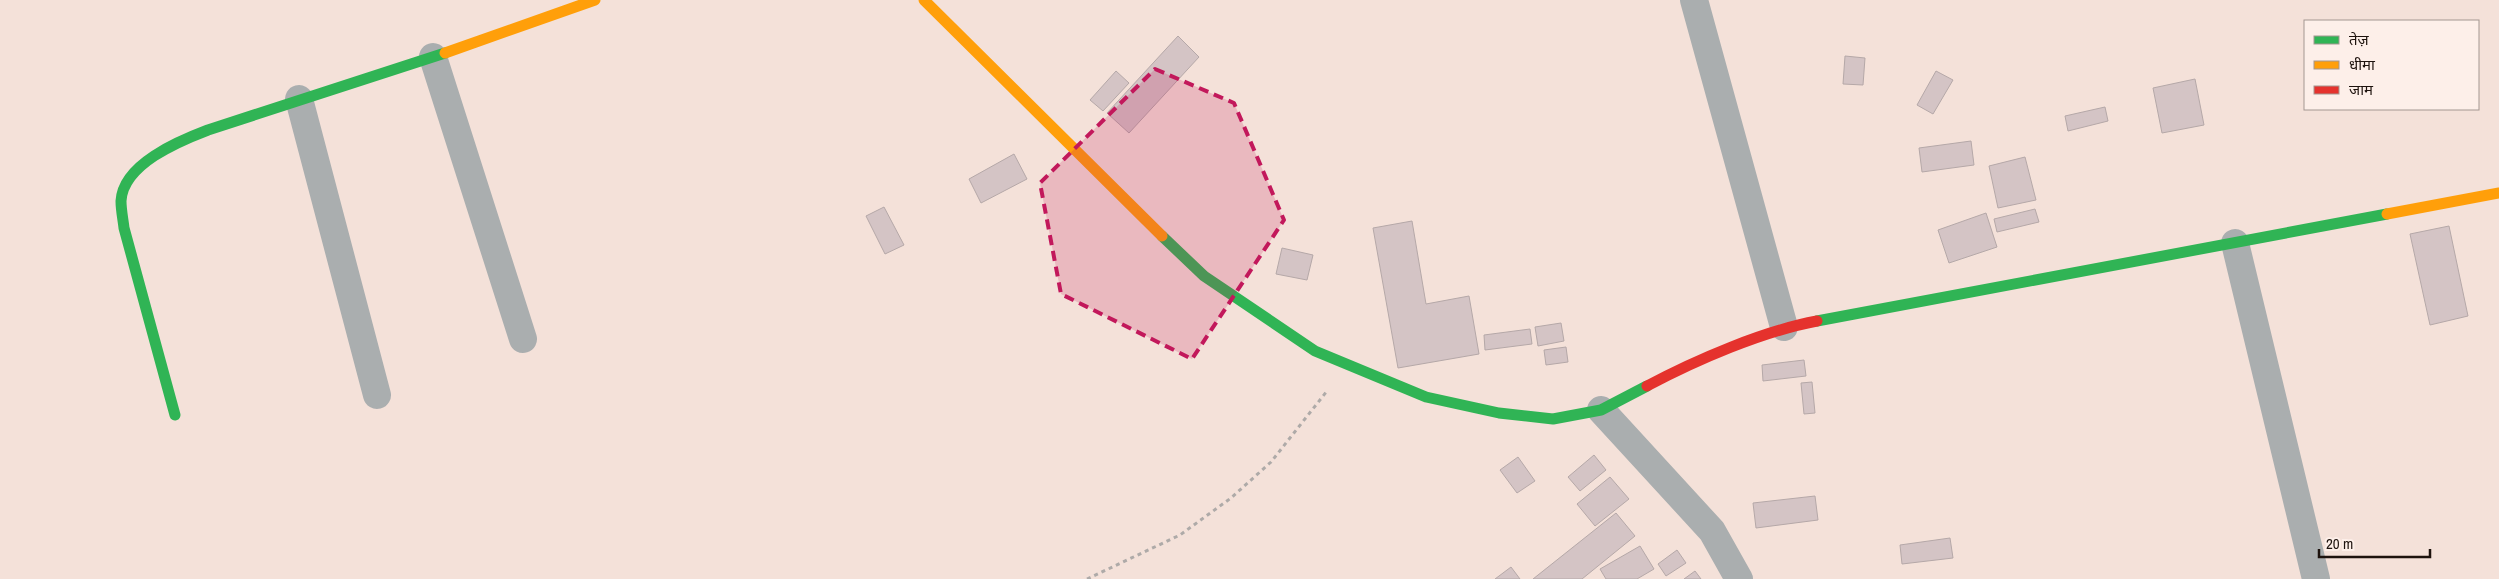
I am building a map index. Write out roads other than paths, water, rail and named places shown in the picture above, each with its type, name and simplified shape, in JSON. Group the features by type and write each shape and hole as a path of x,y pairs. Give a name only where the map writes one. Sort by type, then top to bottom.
{"street":[{"path":"175,416 124,228 121,199 131,176 149,159 173,144 208,130 433,57 595,0"},
{"path":"924,0 1120,197 1204,276 1315,351 1426,397 1499,413 1553,419 1600,410 1669,374 1784,327 2499,193"},
{"path":"1694,0 1784,327"},
{"path":"433,57 523,339"},
{"path":"299,99 377,395"},
{"path":"2235,244 2316,579"},
{"path":"1600,410 1712,531 1739,579"}]}
